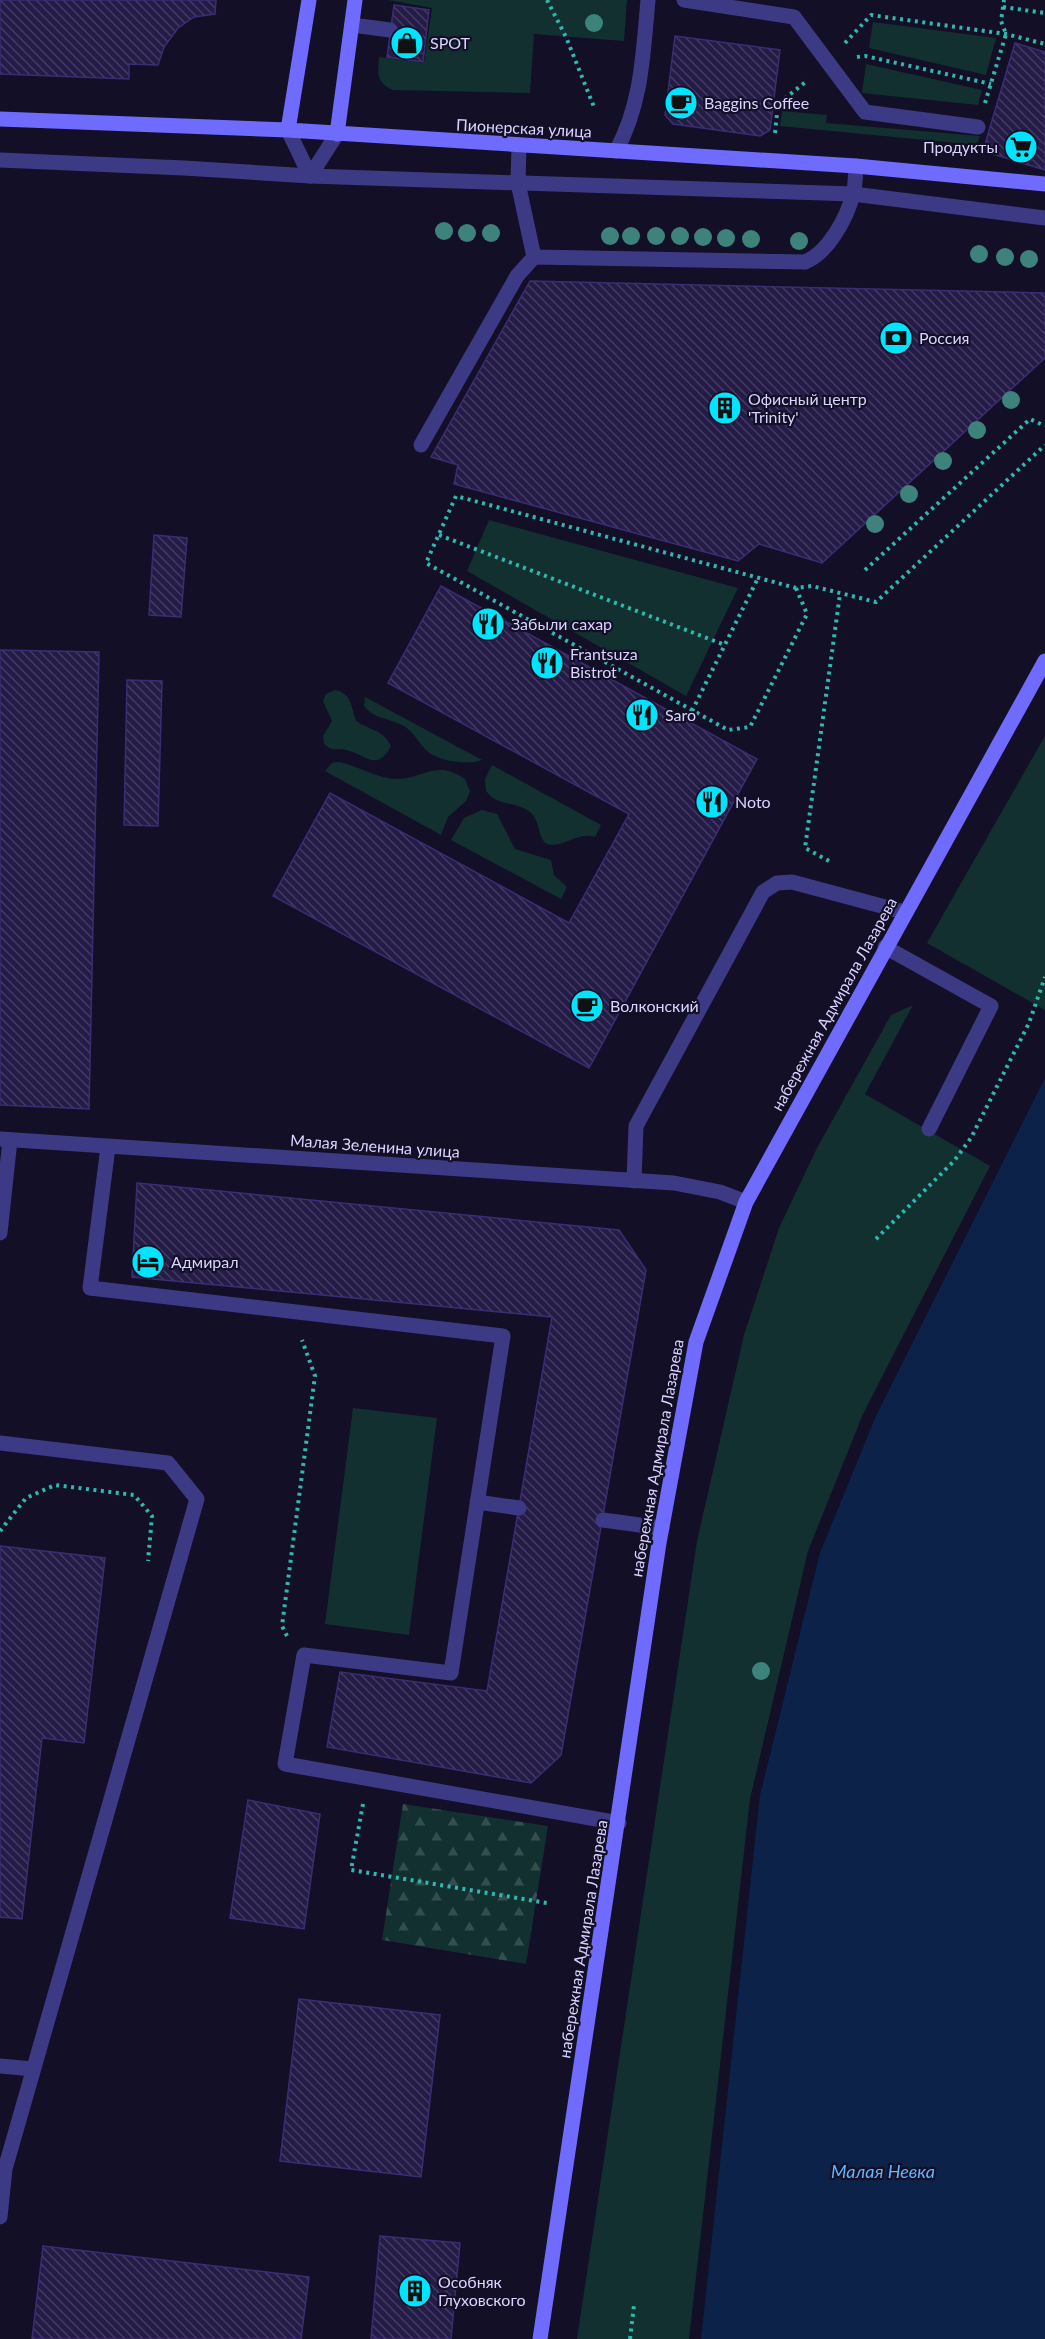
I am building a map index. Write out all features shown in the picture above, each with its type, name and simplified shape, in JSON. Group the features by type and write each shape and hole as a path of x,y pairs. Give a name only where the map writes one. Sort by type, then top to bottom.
{"main road":[{"path":"288,130 309,0"},
{"path":"337,134 355,0"},
{"name":"Пионерская улица","path":"0,119 288,130 856,166 1045,184"},
{"name":"набережная Адмирала Лазарева","path":"540,2339 662,1528 696,1342 746,1202 904,912 1045,661"}],"street":[{"path":"616,151 630,124 639,93 648,0"},
{"path":"684,0 794,17 865,112 978,127"},
{"path":"351,25 390,30"},
{"path":"288,130 310,176"},
{"path":"310,176 337,134"},
{"path":"519,145 518,183 534,257"},
{"path":"0,160 310,176 853,194 1045,218"},
{"path":"422,445 517,276 534,257 805,262 822,252 838,228 853,194 856,166"},
{"path":"634,1180 636,1126 764,891 777,883 792,882 904,912"},
{"path":"885,947 991,1006 929,1129"},
{"path":"0,1233 5,1140"},
{"name":"Малая Зеленина улица","path":"5,1140 634,1180 695,1186 746,1202"},
{"path":"108,1147 90,1288 503,1336 451,1673 304,1655 285,1764 619,1823"},
{"path":"0,1443 168,1463 197,1499 5,2169 0,2217"},
{"path":"477,1502 519,1508"},
{"path":"603,1520 662,1528"},
{"path":"0,2066 33,2069"}],"path":[{"path":"547,0 566,37 594,107"},
{"path":"978,127 1006,33 1001,21 1004,0"},
{"path":"1003,7 1045,13"},
{"path":"828,63 871,15 1006,33 1045,44"},
{"path":"865,570 1030,419 1045,426"},
{"path":"796,588 807,614 750,727 728,730 426,563 456,496 796,588 812,586 876,602 1045,445"},
{"path":"439,535 725,645"},
{"path":"692,711 758,578"},
{"path":"835,865 805,848 840,594"},
{"path":"876,1239 954,1161 971,1138 1029,1023 1045,977"},
{"path":"292,1311 315,1376 282,1626 302,1670"},
{"path":"0,1531 26,1498 55,1485 134,1495 152,1516 147,1573"},
{"path":"368,1779 351,1870 547,1903"},
{"path":"630,2339 634,2305"}],"green space":[{"path":"388,0 627,0 624,41 534,34 530,93 393,90 387,87 379,77 379,57 424,63 432,8"},
{"path":"873,22 996,38 986,75 869,48"},
{"path":"866,64 982,90 978,105 862,93"},
{"path":"782,111 827,115 826,123 980,136 977,145 780,126"},
{"path":"489,520 738,588 686,696 467,571"},
{"path":"335,690 345,694 348,698 356,721 380,733 388,741 391,746 381,759 370,760 353,752 330,748 324,744 323,736 332,721 323,701 326,694"},
{"path":"365,697 482,760 460,762 436,756 424,748 406,727 377,716 368,710 364,706"},
{"path":"1045,736 1045,1010 927,943"},
{"path":"338,762 382,777 397,779 446,770 465,779 470,791 466,801 448,817 441,835 325,771 332,763"},
{"path":"492,765 601,825 595,837 581,837 557,845 545,843 530,812 519,806 502,802 486,791 485,779"},
{"path":"482,810 497,814 515,849 551,860 554,875 567,887 561,899 451,840 464,818"},
{"path":"913,1005 865,1094 990,1166 863,1414 808,1551 750,1799 689,2339 577,2339 697,1541 744,1335 779,1228 817,1148 891,1015"},
{"path":"353,1408 437,1418 409,1635 325,1624"},
{"path":"403,1804 548,1826 526,1964 382,1940"}],"water":[{"name":"Малая Невка","path":"1045,1078 1045,2339 701,2339 760,1795 820,1553 875,1418"}],"building":[{"path":"0,0 216,0 215,14 194,17 178,28 164,47 158,65 129,64 129,79 0,74"},
{"name":"SPOT","path":"394,5 429,10 423,62 387,57"},
{"path":"675,36 780,50 770,130 760,136 673,124 665,115"},
{"path":"1015,43 1045,52 1045,170 983,151"},
{"name":"Офисный центр 'Trinity'","path":"530,281 1045,293 1045,358 822,563 759,544 738,561 454,484 458,465 431,457"},
{"path":"154,535 187,538 181,617 149,615"},
{"path":"441,586 757,759 589,1068 273,896 330,793 569,923 629,814 388,683"},
{"path":"0,650 99,652 89,1109 0,1105"},
{"path":"127,680 162,681 158,826 124,825"},
{"path":"137,1183 619,1230 646,1270 561,1755 531,1783 327,1747 340,1672 487,1691 552,1317 132,1277"},
{"path":"0,1546 105,1558 84,1743 42,1738 22,1919 0,1917"},
{"path":"248,1800 320,1814 304,1929 230,1918"},
{"path":"299,1999 440,2015 421,2177 280,2161"},
{"name":"Особняк Глуховского","path":"380,2236 460,2243 451,2339 371,2339"},
{"path":"43,2246 309,2277 301,2339 32,2339"}],"place":[{"name":"SPOT","path":"407,43"},
{"name":"Baggins Coffee","path":"681,103"},
{"name":"Продукты","path":"1021,147"},
{"name":"Россия","path":"896,338"},
{"name":"Офисный центр 'Trinity'","path":"725,408"},
{"name":"Забыли сахар","path":"488,624"},
{"name":"Frantsuza Bistrot","path":"547,663"},
{"name":"Saro","path":"642,715"},
{"name":"Noto","path":"712,802"},
{"name":"Волконский","path":"587,1006"},
{"name":"Адмирал","path":"148,1262"},
{"name":"Особняк Глуховского","path":"415,2291"}]}
